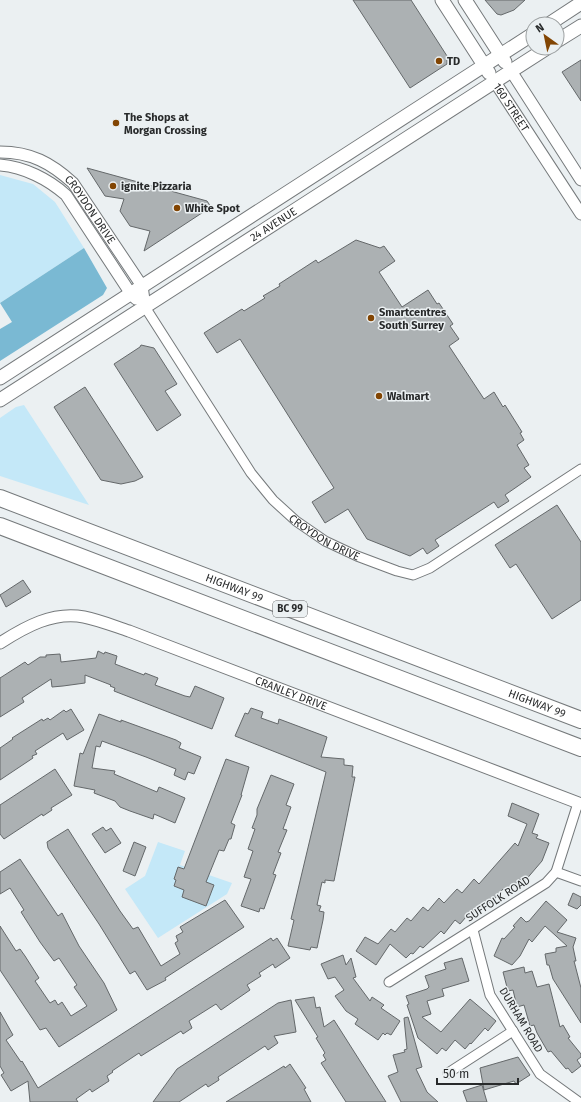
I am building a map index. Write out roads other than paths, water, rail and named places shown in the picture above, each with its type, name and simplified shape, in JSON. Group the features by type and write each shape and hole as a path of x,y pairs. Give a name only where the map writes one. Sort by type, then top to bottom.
{"highway":[{"name":"HIGHWAY 99","path":"0,498 581,720"},
{"name":"BC 99","path":"0,526 581,748"}],"main road":[{"name":"160 STREET","path":"442,0 495,82"},
{"name":"160 STREET","path":"465,0 511,71"},
{"path":"561,16 581,3"},
{"path":"565,36 581,26"},
{"name":"24 AVENUE","path":"0,378 525,39"},
{"name":"24 AVENUE","path":"0,400 534,56"},
{"path":"301,207 327,177 330,166"}],"street":[{"name":"160 STREET","path":"511,71 581,180"},
{"name":"160 STREET","path":"495,82 581,214"},
{"name":"CROYDON DRIVE","path":"0,152 12,152 33,156 60,171 73,183 142,286 144,307"},
{"name":"CROYDON DRIVE","path":"0,165 10,166 29,172 54,184 66,195 131,294 144,307 251,473 273,500 296,521 324,541 397,572 413,575 430,568 581,469"},
{"name":"CRANLEY DRIVE","path":"0,643 20,630 40,620 66,616 84,617 129,631 580,803"},
{"name":"SUFFOLK ROAD","path":"389,982 546,883 556,872 580,803"},
{"path":"556,872 581,881"},
{"name":"DURHAM ROAD","path":"473,930 490,995 540,1074 579,1102"},
{"path":"448,1073 513,1031"}],"place":[{"name":"TD","path":"439,61"},
{"name":"The Shops at Morgan Crossing","path":"116,123"},
{"name":"ignite Pizzaria","path":"113,186"},
{"name":"White Spot","path":"177,208"},
{"name":"Smartcentres South Surrey","path":"371,318"},
{"name":"Walmart","path":"379,396"}]}
